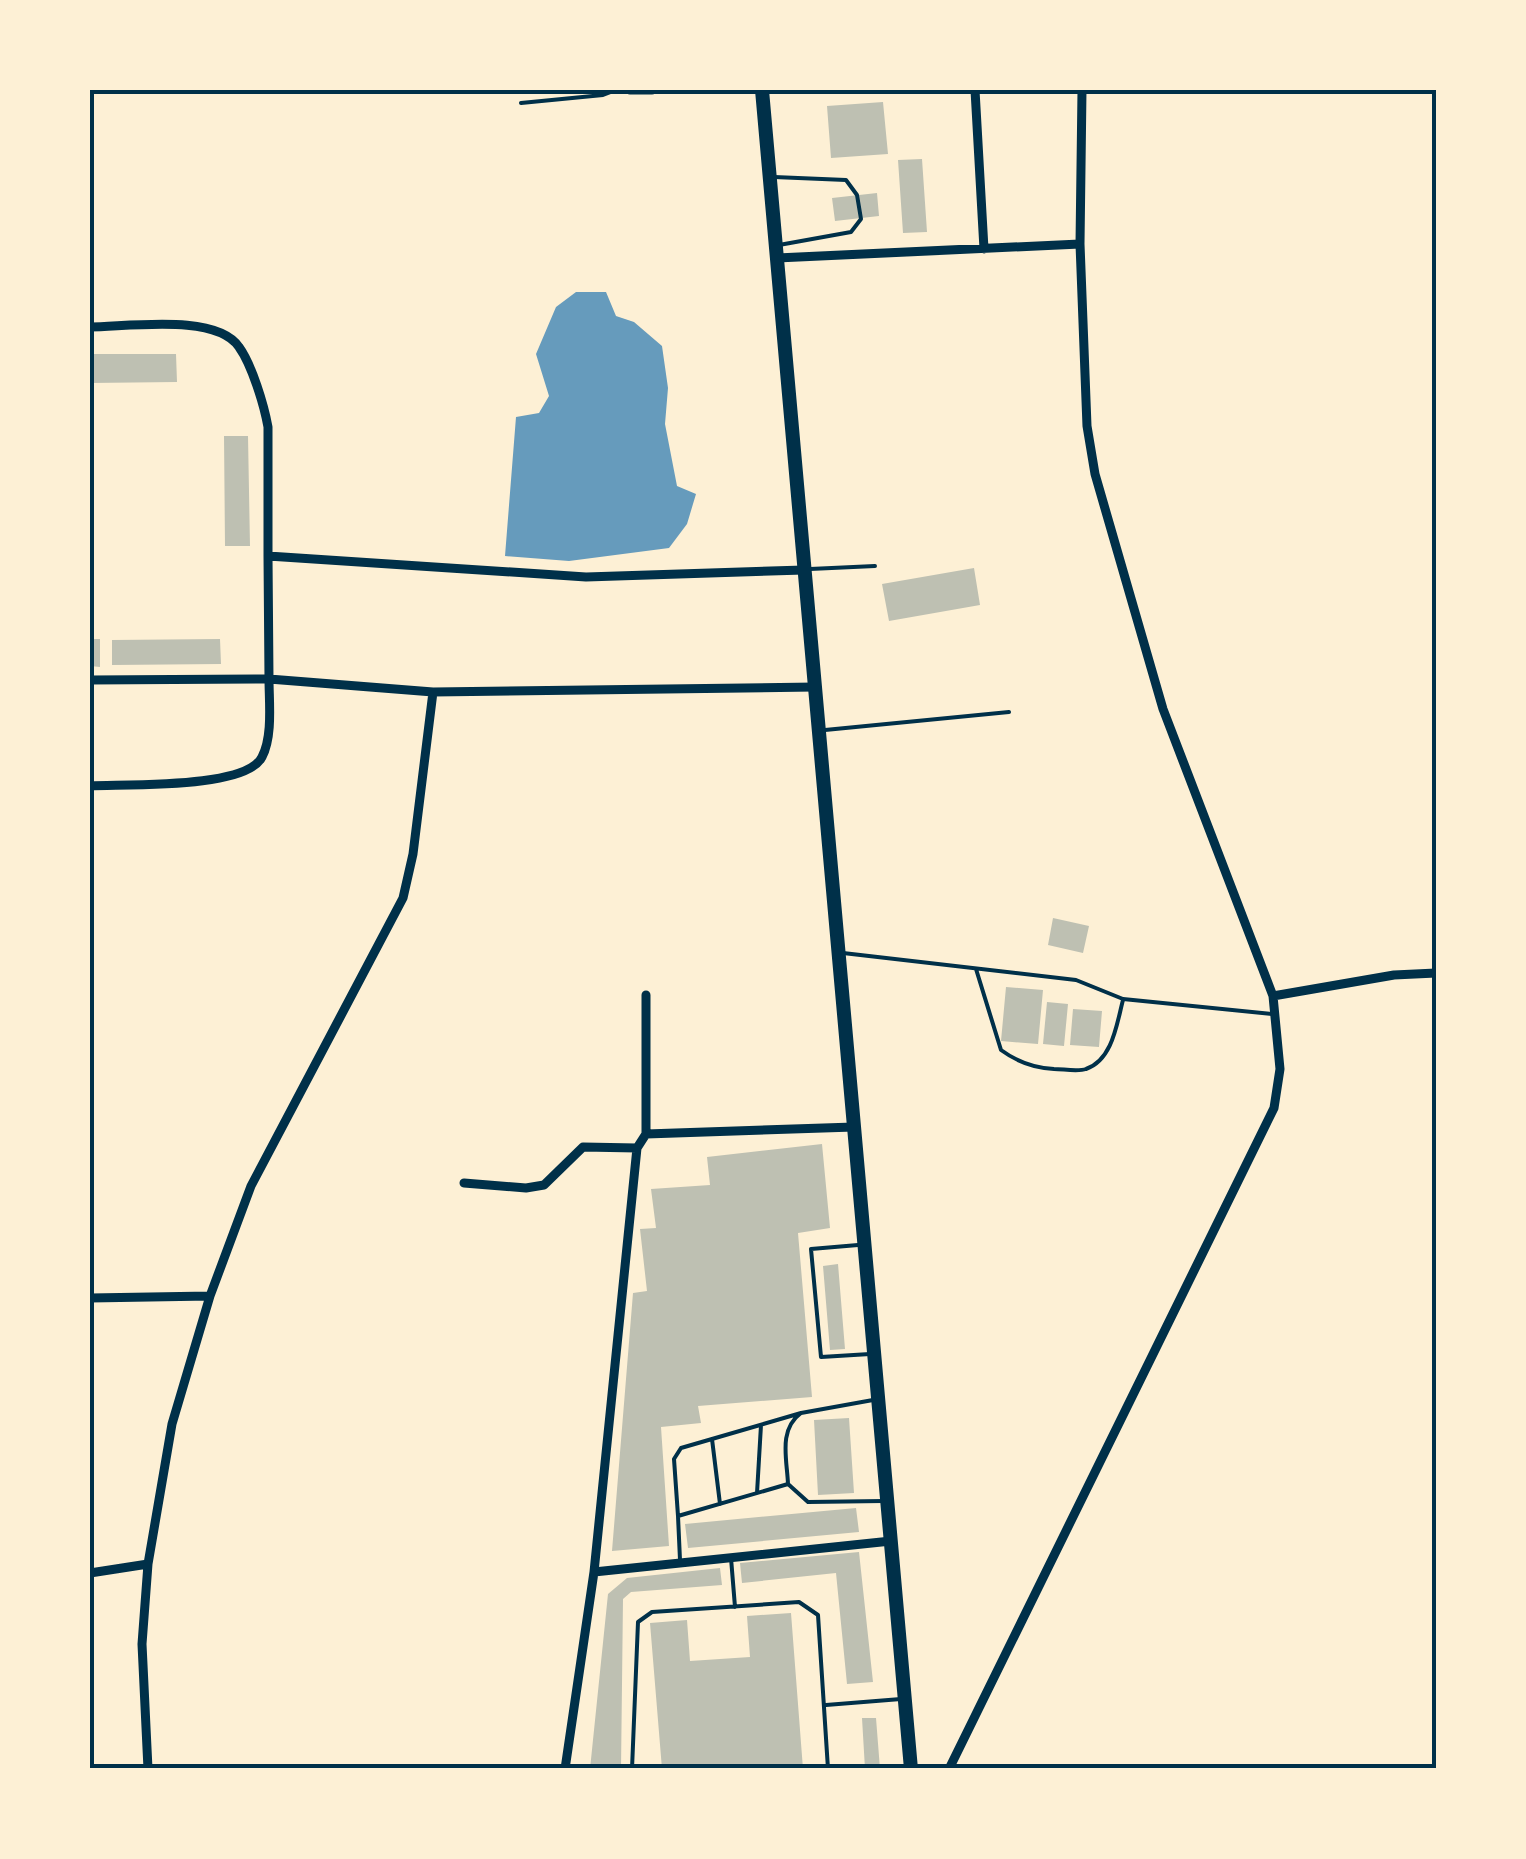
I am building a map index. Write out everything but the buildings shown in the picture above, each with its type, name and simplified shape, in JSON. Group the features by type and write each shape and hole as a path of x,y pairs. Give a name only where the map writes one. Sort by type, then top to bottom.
{"highway":[{"path":"762,90 912,1769"}],"street":[{"path":"630,90 652,90"},
{"path":"975,90 984,249"},
{"path":"950,1769 1274,1108 1280,1069 1273,996 1163,709 1095,474 1087,426 1080,244 1082,90"},
{"path":"776,252 1080,244"},
{"path":"90,327 205,326 224,332 240,346 268,427 269,679 263,756 249,772 219,780 90,786"},
{"path":"268,556 586,577 804,570"},
{"path":"90,680 269,679 434,692 815,687"},
{"path":"148,1769 142,1644 148,1564 172,1424 210,1296 251,1186 403,898 414,854 434,692"},
{"path":"1273,996 1394,975 1436,973"},
{"path":"565,1769 594,1572 637,1148 646,1134 646,996"},
{"path":"646,1134 854,1127"},
{"path":"464,1183 526,1188 544,1185 583,1148 637,1148"},
{"path":"90,1298 210,1296"},
{"path":"594,1572 891,1541"},
{"path":"90,1573 148,1564"}],"lane":[{"path":"521,103 603,95 616,90"},
{"path":"770,176 846,180 857,195 861,219 851,232 776,252"},
{"path":"804,570 876,566"},
{"path":"819,730 1009,712"},
{"path":"839,952 1076,980 1123,999 1274,1014"},
{"path":"976,969 1001,1050 1012,1058 1048,1069 1086,1069 1098,1060 1112,1042 1123,999"},
{"path":"864,1245 811,1249 820,1358 874,1354"},
{"path":"680,1563 676,1452 680,1448 801,1414 878,1399"},
{"path":"801,1414 786,1432 788,1484 808,1502 888,1501"},
{"path":"757,1493 761,1425"},
{"path":"712,1439 720,1504"},
{"path":"678,1516 788,1484"},
{"path":"730,1558 735,1607"},
{"path":"632,1769 638,1622 652,1612 799,1602 818,1615 828,1769"},
{"path":"826,1705 905,1698"}],"water":[{"path":"576,292 606,292 616,316 634,322 662,346 668,388 665,424 677,486 696,494 687,524 669,548 569,561 505,556 516,417 539,413 549,396 536,354 556,307"}]}
